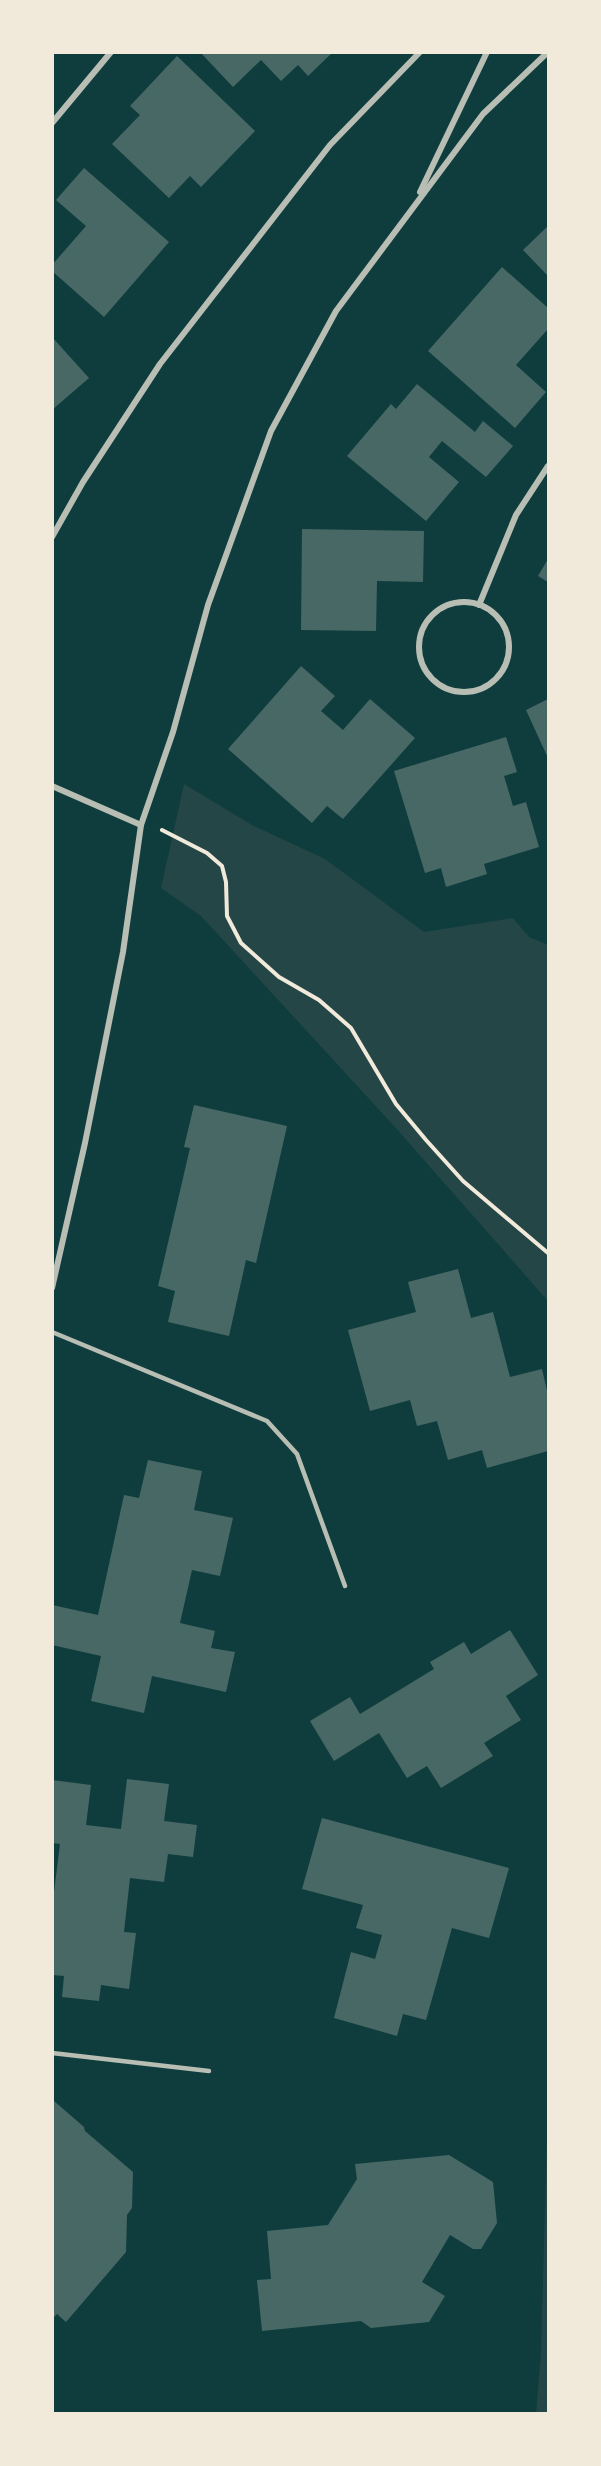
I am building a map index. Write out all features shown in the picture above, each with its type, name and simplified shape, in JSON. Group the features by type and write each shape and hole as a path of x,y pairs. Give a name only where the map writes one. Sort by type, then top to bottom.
{"street":[{"path":"52,123 111,52"},
{"path":"52,537 83,482 160,364 330,146 420,52"},
{"path":"414,204 487,52"},
{"path":"52,1288 85,1143 123,952 141,825 173,732 208,605 271,431 336,311 414,204 483,114 548,52"},
{"path":"479,605 516,515 549,466"},
{"path":"451,604 479,605 493,613 502,624 508,639 508,654 503,669 494,681 481,689 466,693 451,690 437,684 420,661 418,646 421,633 428,620 438,610 451,604"},
{"path":"52,786 141,825"}],"lane":[{"path":"52,1332 267,1421 297,1454 345,1586"},
{"path":"52,2053 209,2071"}],"path":[{"path":"141,825 168,832 207,853 222,866 226,882 227,916 241,943 279,977 319,1000 351,1028 396,1104 426,1140 463,1181 549,1253"}],"shaded area":[{"path":"184,784 252,825 325,859 424,932 513,918 529,937 548,945 548,1301 395,1127 201,916 161,888"},
{"path":"548,2098 548,2413 536,2414 541,2353"}],"building":[{"path":"200,52 333,52 308,76 298,65 281,81 261,60 233,87"},
{"path":"177,56 255,131 201,187 190,176 169,198 112,144 140,115 130,106"},
{"path":"84,168 169,242 104,317 52,271 52,265 86,226 56,200"},
{"path":"548,226 548,276 523,250"},
{"path":"502,267 548,308 548,329 516,365 546,392 515,428 428,351"},
{"path":"52,337 89,378 52,410"},
{"path":"417,384 475,432 483,421 513,446 486,477 442,441 429,457 459,482 426,521 347,456 391,404 396,409"},
{"path":"302,529 424,531 423,582 377,581 376,631 301,630"},
{"path":"548,559 548,582 538,576"},
{"path":"301,666 335,696 321,711 343,730 370,699 415,738 343,819 327,806 312,823 228,749"},
{"path":"548,699 548,758 526,710"},
{"path":"506,737 517,772 504,776 513,806 526,802 539,847 484,864 487,874 446,887 441,868 425,873 394,771"},
{"path":"194,1105 287,1126 256,1263 246,1260 229,1336 168,1322 175,1291 158,1286 190,1148 184,1147"},
{"path":"458,1269 471,1318 493,1312 510,1377 542,1369 548,1395 548,1451 487,1468 482,1450 448,1460 437,1421 417,1426 410,1400 370,1411 348,1330 416,1312 408,1282"},
{"path":"148,1460 202,1471 194,1510 233,1518 220,1576 192,1570 180,1623 215,1631 211,1648 235,1652 226,1692 152,1676 144,1713 91,1701 101,1656 52,1645 52,1605 98,1615 124,1495 139,1498"},
{"path":"510,1630 538,1675 506,1696 521,1720 484,1743 493,1756 441,1788 427,1766 407,1778 379,1733 334,1761 310,1721 350,1697 360,1714 434,1669 430,1662 464,1642 471,1654"},
{"path":"127,1779 169,1784 164,1821 197,1825 193,1857 168,1854 164,1882 130,1878 124,1932 136,1933 129,1989 101,1985 99,2001 62,1997 64,1976 52,1975 52,1908 60,1844 52,1843 52,1780 91,1785 86,1825 121,1829"},
{"path":"322,1818 509,1868 489,1938 452,1928 426,2020 403,2014 397,2036 334,2018 351,1952 375,1959 382,1935 356,1928 363,1905 302,1889"},
{"path":"54,2101 133,2172 132,2208 127,2215 126,2252 66,2322 57,2314 52,2319 52,2103"},
{"path":"449,2155 493,2182 497,2223 481,2249 473,2249 450,2235 422,2282 445,2296 429,2322 371,2328 361,2321 262,2331 257,2280 271,2279 267,2231 328,2225 357,2179 355,2164"}]}
